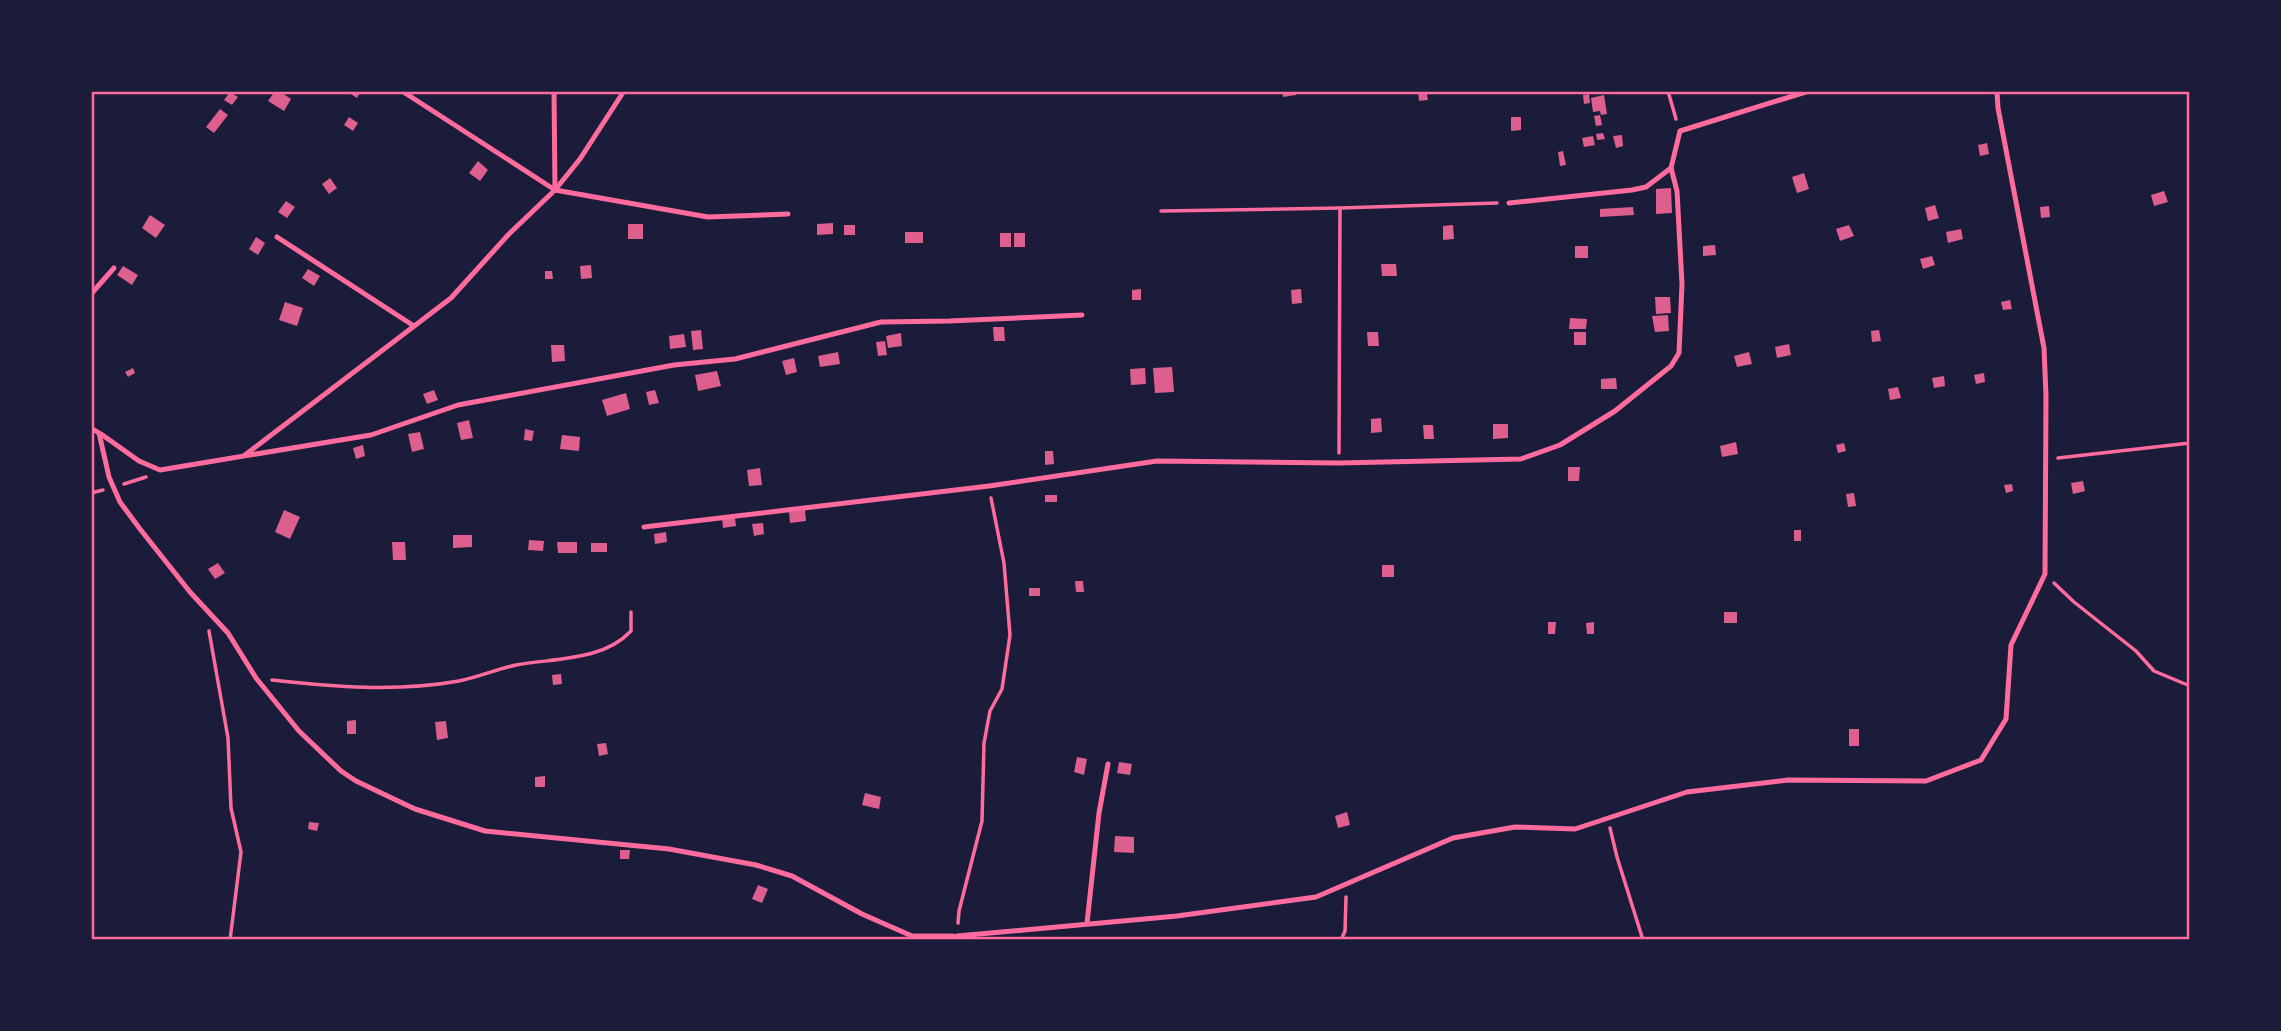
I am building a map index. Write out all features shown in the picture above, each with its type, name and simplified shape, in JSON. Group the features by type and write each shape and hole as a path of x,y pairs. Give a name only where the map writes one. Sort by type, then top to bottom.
{"lane":[{"path":"401,91 555,190 708,217 788,214"},
{"path":"554,91 555,190"},
{"path":"242,457 451,298 509,234 555,190 580,159 624,91"},
{"path":"644,527 989,486 1157,461 1339,463 1521,459 1560,445 1615,411 1671,366 1679,353 1682,284 1677,191 1671,168 1680,131 1809,91"},
{"path":"99,433 109,477 120,502 181,582 228,633 256,678 299,732 341,771 356,781 415,809 485,831 669,849 756,865 792,876 862,914 912,936 957,936 1177,916 1316,897 1453,838 1515,827 1575,830 1687,792 1788,780 1926,781 1981,760 2006,719 2011,645 2045,574 2044,348 1997,91"},
{"path":"1510,203 1646,187 1671,168"},
{"path":"277,237 414,326"},
{"path":"91,294 114,268"},
{"path":"91,428 139,461 160,470 371,435 458,405 674,365 735,359 881,322 1082,314"},
{"path":"1087,923 1099,813 1108,764"},
{"path":"948,940 957,936"}],"path":[{"path":"1668,91 1680,131"},
{"path":"1161,211 1510,203"},
{"path":"1339,208 1339,463"},
{"path":"2046,460 2190,443"},
{"path":"957,936 959,911 982,821 984,743 990,711 1002,689 1010,635 1004,563 989,486"},
{"path":"2045,574 2074,602 2136,651 2154,671 2190,686"},
{"path":"205,608 228,738 231,808 241,852 230,940"},
{"path":"256,678 327,686 404,688 460,681 515,666 607,650 622,641 631,631 631,612"},
{"path":"1608,819 1616,857 1643,940"},
{"path":"1341,940 1345,932 1347,884"}],"building":[{"path":"275,91 291,99 284,111 268,101"},
{"path":"346,91 361,91 357,98"},
{"path":"1282,91 1296,91 1296,95 1283,97"},
{"path":"1418,91 1438,93 1427,94 1428,100 1419,101"},
{"path":"230,92 238,97 232,105 224,100"},
{"path":"1589,94 1590,103 1584,104 1583,95"},
{"path":"1604,95 1607,114 1593,112 1591,98"},
{"path":"220,109 228,115 214,133 206,127"},
{"path":"1600,115 1602,125 1596,126 1594,116"},
{"path":"349,117 358,123 353,131 344,125"},
{"path":"1511,117 1521,117 1521,130 1511,131"},
{"path":"1603,133 1605,139 1597,140 1596,134"},
{"path":"1622,135 1623,146 1616,148 1613,136"},
{"path":"1593,136 1595,145 1584,147 1582,138"},
{"path":"1987,143 1989,154 1980,156 1978,145"},
{"path":"1563,151 1566,165 1560,166 1558,152"},
{"path":"478,161 488,170 480,181 469,173"},
{"path":"1804,173 1809,189 1797,193 1792,177"},
{"path":"330,178 337,188 329,194 322,184"},
{"path":"1671,188 1672,213 1656,214 1656,189"},
{"path":"2164,191 2168,202 2154,206 2151,195"},
{"path":"286,201 295,207 287,218 278,212"},
{"path":"1935,205 1939,218 1928,221 1925,208"},
{"path":"2049,206 2050,217 2041,218 2040,207"},
{"path":"1633,207 1634,215 1600,217 1600,209"},
{"path":"150,215 165,225 156,238 142,228"},
{"path":"833,223 833,234 817,235 817,224"},
{"path":"628,224 643,224 643,239 628,239"},
{"path":"844,225 855,225 855,235 844,235"},
{"path":"1453,225 1454,239 1443,240 1443,226"},
{"path":"1849,225 1854,236 1840,241 1836,229"},
{"path":"1961,229 1963,239 1948,243 1946,232"},
{"path":"905,232 923,232 923,243 905,243"},
{"path":"1000,233 1011,233 1011,247 1000,247"},
{"path":"1014,233 1025,233 1025,247 1014,247"},
{"path":"256,237 265,243 258,255 249,249"},
{"path":"1715,245 1716,255 1703,256 1703,246"},
{"path":"1575,246 1588,246 1588,258 1575,258"},
{"path":"1932,256 1935,265 1923,269 1920,259"},
{"path":"1381,264 1396,264 1397,276 1382,276"},
{"path":"591,265 592,278 581,279 580,266"},
{"path":"123,266 138,275 132,285 117,275"},
{"path":"308,269 320,276 314,286 302,278"},
{"path":"545,271 552,271 553,279 545,279"},
{"path":"1141,289 1141,300 1132,300 1132,290"},
{"path":"1301,289 1302,303 1292,304 1291,290"},
{"path":"1655,297 1670,297 1671,313 1656,314"},
{"path":"2010,300 2012,309 2003,310 2001,302"},
{"path":"285,302 303,308 297,326 279,320"},
{"path":"1668,315 1669,331 1655,332 1652,316"},
{"path":"1570,318 1587,319 1586,329 1569,329"},
{"path":"993,327 1004,327 1005,341 994,341"},
{"path":"701,330 703,349 693,350 691,331"},
{"path":"1879,330 1881,341 1872,342 1871,331"},
{"path":"1367,332 1378,332 1379,346 1368,346"},
{"path":"1574,332 1586,332 1586,345 1574,345"},
{"path":"901,333 902,346 888,348 886,336"},
{"path":"684,334 686,347 670,349 669,336"},
{"path":"885,341 887,355 878,356 876,342"},
{"path":"1789,344 1791,355 1777,358 1775,347"},
{"path":"551,345 564,345 565,361 552,362"},
{"path":"838,352 840,364 820,367 818,356"},
{"path":"1749,352 1752,364 1737,367 1734,356"},
{"path":"794,358 797,372 786,375 782,361"},
{"path":"1172,367 1174,392 1155,393 1153,368"},
{"path":"133,368 135,373 128,377 125,372"},
{"path":"1145,368 1146,384 1131,385 1130,369"},
{"path":"717,371 721,386 698,391 695,375"},
{"path":"1984,373 1985,382 1976,384 1974,375"},
{"path":"1944,376 1945,386 1934,388 1932,378"},
{"path":"1616,378 1617,389 1601,389 1601,379"},
{"path":"1898,387 1901,398 1890,400 1888,389"},
{"path":"434,390 438,400 427,404 423,394"},
{"path":"655,390 659,403 649,405 646,392"},
{"path":"626,393 630,409 607,416 602,400"},
{"path":"1381,418 1382,432 1371,433 1371,419"},
{"path":"469,420 473,438 461,440 457,423"},
{"path":"1493,424 1508,424 1508,438 1493,439"},
{"path":"1423,425 1433,425 1434,439 1424,439"},
{"path":"525,429 534,431 532,441 524,440"},
{"path":"420,432 424,449 412,452 408,434"},
{"path":"562,435 580,437 579,451 560,449"},
{"path":"1736,442 1738,454 1722,457 1720,446"},
{"path":"1844,443 1846,451 1838,453 1836,445"},
{"path":"363,445 365,456 356,459 353,448"},
{"path":"1045,451 1053,451 1054,464 1045,465"},
{"path":"1568,467 1580,467 1579,481 1568,481"},
{"path":"760,468 762,485 749,486 747,470"},
{"path":"2083,481 2085,491 2073,494 2071,483"},
{"path":"2012,484 2013,491 2006,493 2004,485"},
{"path":"1854,493 1856,506 1848,507 1846,494"},
{"path":"1045,495 1057,495 1057,502 1045,502"},
{"path":"284,510 300,517 290,539 275,532"},
{"path":"805,510 806,521 790,523 789,512"},
{"path":"735,518 736,526 723,528 722,519"},
{"path":"763,523 764,534 754,536 752,524"},
{"path":"1794,530 1801,530 1801,541 1794,541"},
{"path":"666,532 667,542 655,544 654,534"},
{"path":"453,535 472,535 472,547 453,548"},
{"path":"529,540 544,541 543,551 528,550"},
{"path":"392,542 405,542 406,560 393,560"},
{"path":"557,542 577,542 577,553 558,553"},
{"path":"591,543 607,543 607,552 591,552"},
{"path":"218,563 225,573 215,579 208,569"},
{"path":"1382,565 1394,565 1394,577 1382,577"},
{"path":"1075,581 1083,581 1084,592 1076,592"},
{"path":"1029,588 1040,588 1040,596 1029,596"},
{"path":"1724,612 1737,612 1737,623 1724,623"},
{"path":"1548,622 1556,622 1555,634 1548,634"},
{"path":"1594,622 1594,634 1587,634 1586,623"},
{"path":"561,674 562,684 553,685 552,675"},
{"path":"356,720 356,734 347,734 347,721"},
{"path":"446,721 448,738 437,740 435,722"},
{"path":"1849,729 1859,729 1859,746 1849,746"},
{"path":"606,743 608,754 599,756 597,744"},
{"path":"1077,757 1087,759 1084,775 1074,772"},
{"path":"1119,762 1132,764 1130,775 1117,773"},
{"path":"545,776 545,787 535,787 535,777"},
{"path":"865,793 881,797 879,809 862,805"},
{"path":"1347,812 1350,825 1338,828 1335,816"},
{"path":"309,822 319,823 317,831 308,829"},
{"path":"1115,836 1134,837 1134,853 1114,852"},
{"path":"620,850 630,850 629,859 620,859"},
{"path":"758,885 768,889 762,903 752,899"}]}
